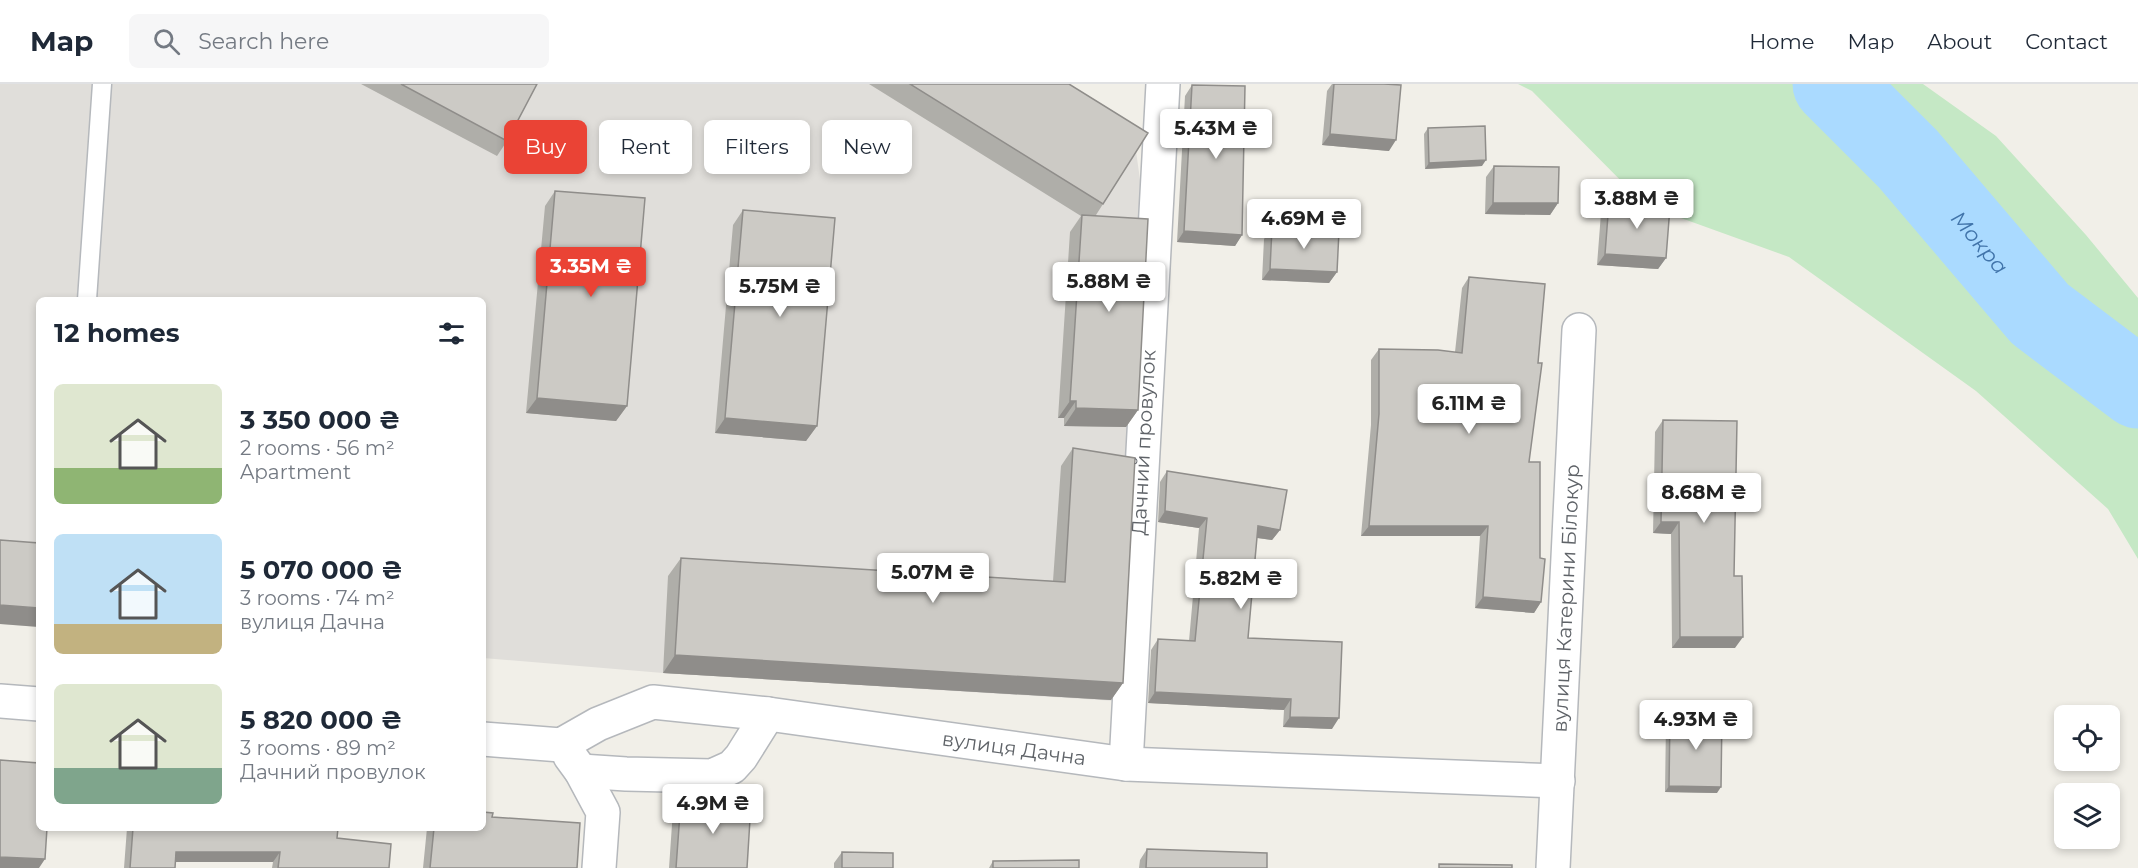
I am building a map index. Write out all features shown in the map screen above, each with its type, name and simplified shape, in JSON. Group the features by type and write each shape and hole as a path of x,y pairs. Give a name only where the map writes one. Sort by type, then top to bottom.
{"street":[{"name":"Дачний провулок","path":"1126,764 1163,84"},
{"name":"вулиця Катерини Білокур","path":"1553,868 1579,330"},
{"path":"0,701 36,704"},
{"name":"вулиця Дачна","path":"561,745 598,724 653,702 768,714 1126,764 1558,782"},
{"path":"581,771 712,776 732,767 741,757 768,714"},
{"path":"486,739 561,745 581,771 603,812 599,868"}],"lane":[{"path":"87,297 102,84"}],"shaded area":[{"path":"0,84 1028,84 1136,151 1148,237 1116,701 663,673 486,658 486,297 36,297 36,627 0,624"}],"green space":[{"path":"1518,84 1923,84 1996,136 2086,235 2138,298 2138,559 2108,509 1976,391 1789,257 1645,205 1532,91"}],"building":[{"path":"401,84 537,84 518,120 504,120 504,139"},
{"path":"910,84 1069,84 1148,133 1103,204"},
{"path":"1334,84 1401,85 1396,140 1330,134"},
{"path":"1192,85 1245,86 1242,235 1184,231"},
{"path":"1485,126 1486,160 1429,163 1428,128"},
{"path":"1494,166 1559,167 1558,203 1493,203"},
{"path":"555,191 645,198 627,406 537,398"},
{"path":"1609,202 1670,207 1666,258 1605,254"},
{"path":"743,210 835,218 817,426 725,418"},
{"path":"1082,215 1148,219 1138,410 1076,408 1076,401 1070,401"},
{"path":"1272,228 1339,231 1337,272 1270,269"},
{"path":"1469,277 1545,284 1538,363 1542,363 1529,462 1540,462 1540,558 1545,559 1541,602 1483,597 1488,526 1369,526 1379,414 1379,349 1438,350 1462,353"},
{"path":"1663,420 1737,421 1734,576 1742,576 1743,637 1680,637 1679,522 1661,522"},
{"path":"1073,448 1135,458 1123,683 675,655 681,558 1065,582"},
{"path":"1167,471 1287,490 1280,530 1258,526 1248,638 1342,642 1339,718 1290,717 1291,699 1155,692 1158,639 1195,641 1207,518 1165,511"},
{"path":"0,540 36,543 36,608 0,605"},
{"path":"1670,715 1722,715 1721,787 1669,786"},
{"path":"0,760 36,763 36,831 47,831 45,859 0,857"},
{"path":"681,799 751,803 747,868 676,868"},
{"path":"486,812 493,813 492,817 580,823 577,868 430,868 434,831 486,831"},
{"path":"133,831 338,831 337,838 391,844 389,868 278,868 280,852 176,852 175,868 130,868"},
{"path":"1147,849 1267,853 1267,868 1146,868"},
{"path":"842,852 893,853 893,868 842,868"},
{"path":"1079,860 1079,868 993,868 993,861"},
{"path":"1439,864 1512,865 1512,868 1439,868"}],"waterway":[{"name":"Мокра","path":"1833,84 1908,159 2040,314 2138,388"}]}
